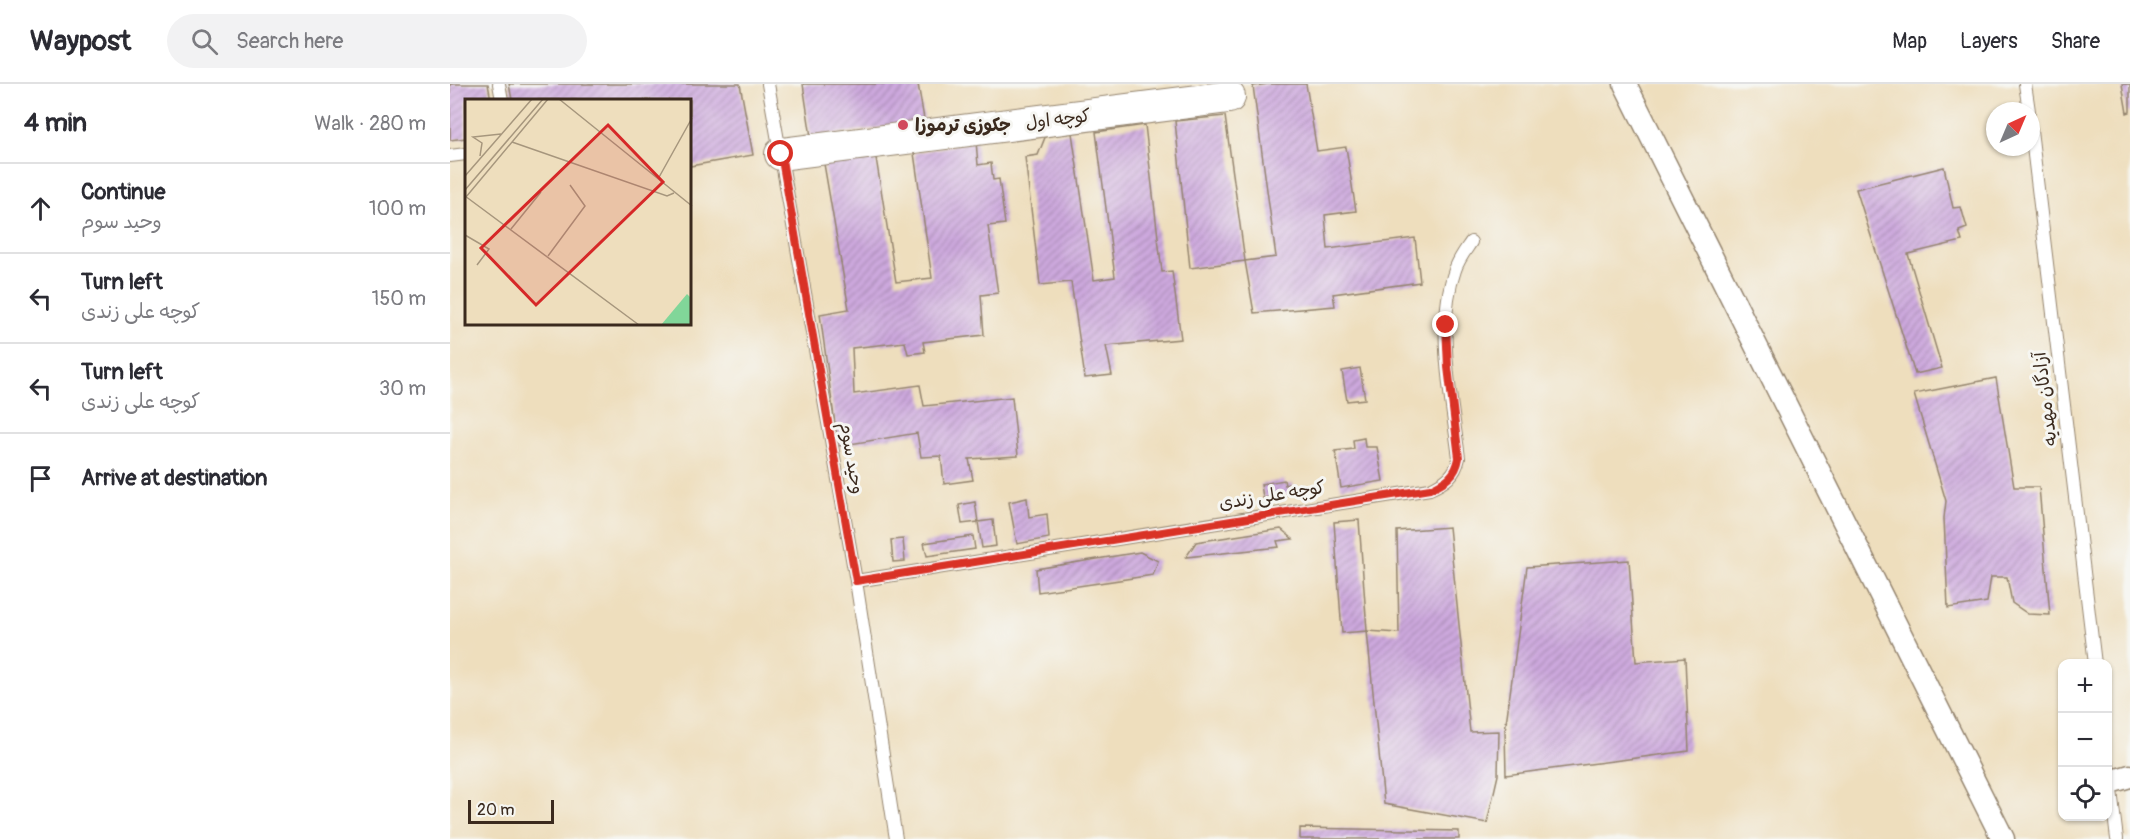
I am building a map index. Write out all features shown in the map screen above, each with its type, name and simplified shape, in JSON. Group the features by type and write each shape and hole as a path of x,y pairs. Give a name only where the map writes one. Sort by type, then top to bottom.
{"street":[{"path":"1625,84 2003,839"},
{"name":"کوچه اول","path":"781,154 1229,97"}],"lane":[{"path":"499,84 501,99"},
{"name":"وحید سوم","path":"768,84 856,581 896,839"},
{"path":"2025,84 2028,102"},
{"path":"450,156 465,154"},
{"name":"آزادگان مهدیه","path":"2034,156 2095,659"},
{"name":"کوچه علی زندی","path":"856,581 1430,489 1444,483 1457,468 1459,458 1448,367 1447,300 1455,268 1471,242"},
{"path":"2116,775 2117,839"}],"building":[{"path":"450,84 488,84 491,99 465,99 465,138 450,140"},
{"path":"509,84 740,84 753,155 692,166 692,99 512,99"},
{"path":"803,84 918,84 924,119 903,125 811,137"},
{"path":"1306,84 1317,151 1346,147 1356,211 1325,215 1328,249 1415,238 1420,282 1333,294 1335,306 1254,313 1245,261 1276,257 1253,86"},
{"path":"2122,84 2130,84 2130,112 2127,113"},
{"path":"1225,116 1245,261 1190,268 1175,121"},
{"path":"1145,125 1162,272 1172,271 1181,339 1106,346 1112,375 1085,378 1071,282 1040,285 1025,157 1038,155 1046,135 1072,133 1094,280 1115,277 1096,132"},
{"path":"976,141 978,165 991,163 993,180 999,179 1005,224 988,226 998,293 981,295 984,335 923,342 925,352 908,354 905,342 852,348 854,394 920,385 924,406 1012,397 1018,456 969,459 973,480 944,484 941,456 921,457 917,433 838,446 820,314 849,309 824,164 876,158 896,282 932,278 914,153"},
{"path":"1944,167 1953,208 1961,207 1967,228 1959,231 1962,241 1908,254 1942,368 1915,374 1856,189"},
{"path":"1360,368 1365,399 1347,401 1342,371"},
{"path":"1996,378 2014,487 2039,487 2050,615 2028,614 2012,603 2007,577 1991,577 1987,602 1948,608 1944,518 1946,501 1914,394"},
{"path":"1364,438 1365,447 1377,447 1383,481 1341,488 1335,451 1354,449 1353,440"},
{"path":"1284,480 1285,485 1293,483 1294,494 1263,498 1261,484"},
{"path":"1027,498 1029,517 1047,514 1049,538 1017,544 1009,502"},
{"path":"975,502 978,522 962,524 959,505"},
{"path":"993,520 996,546 982,548 978,522"},
{"path":"1359,520 1367,631 1342,633 1334,522"},
{"path":"1449,527 1470,732 1499,731 1498,775 1487,823 1384,804 1367,631 1399,633 1397,531"},
{"path":"1281,529 1293,539 1277,541 1279,547 1186,557 1196,542"},
{"path":"973,536 975,549 927,556 924,543"},
{"path":"903,539 905,561 893,562 891,540"},
{"path":"1140,552 1158,561 1153,575 1038,592 1036,569"},
{"path":"1629,560 1636,662 1685,658 1689,751 1506,775 1505,731 1527,567"},
{"path":"1300,828 1459,831 1459,839 1300,839"}],"place":[{"name":"جکوزی ترموزا","path":"903,125"}],"route":[{"path":"781,154 856,581 1430,489 1444,483 1453,475 1459,458 1448,367 1446,325"}]}
